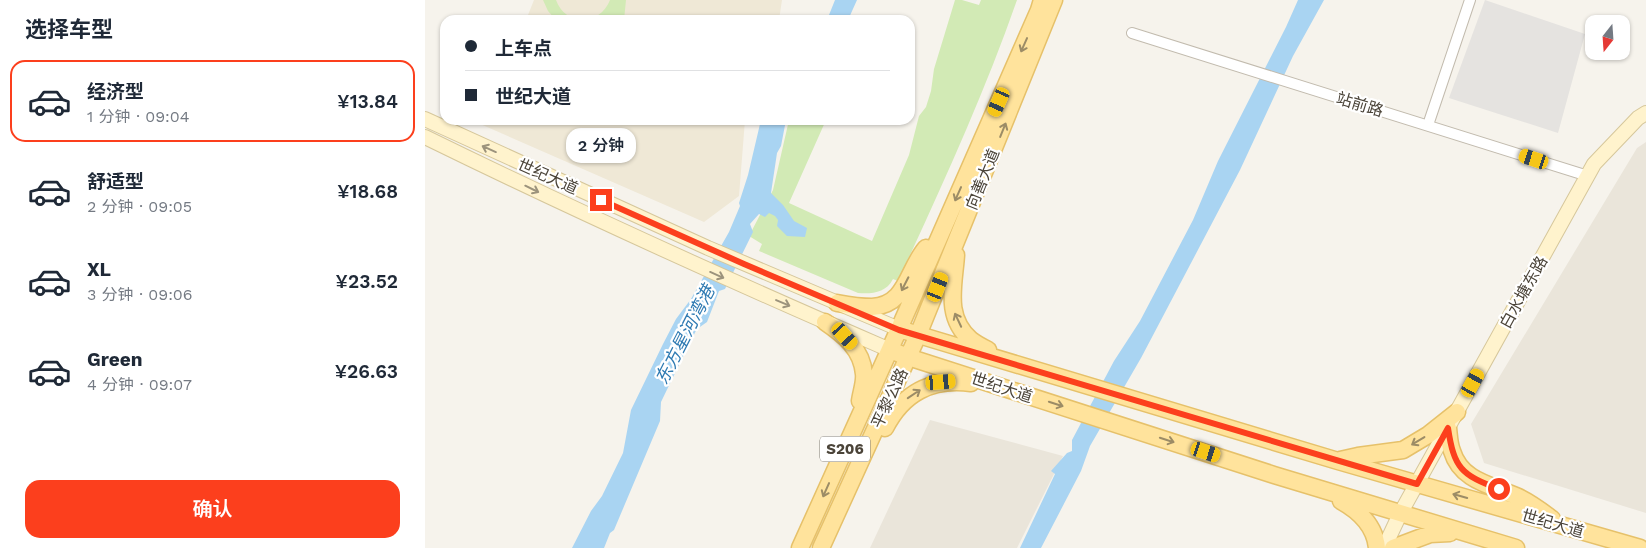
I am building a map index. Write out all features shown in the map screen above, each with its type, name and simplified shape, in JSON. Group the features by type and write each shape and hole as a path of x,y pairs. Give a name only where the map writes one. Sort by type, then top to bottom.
{"main road":[{"name":"向善大道","path":"890,350 1042,0"},
{"name":"向善大道","path":"908,357 919,335 1054,0"},
{"name":"白水塘东路","path":"1384,548 1400,514 1594,164 1638,118 1646,113"},
{"name":"世纪大道","path":"425,120 744,264 899,330 1338,461 1640,548"},
{"name":"世纪大道","path":"425,137 557,202 738,284 908,357 1121,424 1274,475 1516,548"},
{"path":"837,303 871,307 888,305 900,295 919,257 943,230"},
{"path":"957,240 951,301 956,321 970,339 1007,361"},
{"path":"825,322 845,336 855,347 861,362 865,375 858,420"},
{"name":"平黎公路","path":"800,548 890,350"},
{"name":"平黎公路","path":"821,548 908,357"},
{"path":"855,474 871,454 892,414 908,398 921,389 941,382 959,381 999,386"},
{"path":"1338,461 1358,456 1403,450 1428,435 1457,412"},
{"path":"1448,428 1451,451 1465,474 1534,505 1557,524"},
{"path":"1274,475 1288,484 1338,499 1356,509 1374,532 1377,548"},
{"path":"1393,548 1430,534 1467,533"}],"street":[{"path":"1428,125 1470,0"},
{"name":"站前路","path":"1131,33 1588,176"}],"shaded area":[{"path":"534,0 782,0 780,15 528,15"},
{"path":"1485,0 1585,34 1558,133 1449,98"},
{"path":"482,125 745,125 739,196 704,222"},
{"path":"1646,142 1646,513 1484,463 1471,424 1637,148"},
{"path":"930,420 1063,456 1017,548 870,548"}],"green space":[{"path":"543,0 556,0 560,9 567,15 552,15"},
{"path":"610,0 626,0 624,15 599,15"},
{"path":"955,0 979,5 981,0 1017,0 976,107 898,281 893,279 887,287 878,292 858,293 759,251 762,244 749,236 773,190 788,125 824,125 789,203 872,241 909,155 919,116 926,107 931,91 934,69"}],"water":[{"path":"835,0 857,0 850,15 829,15"},
{"path":"1298,0 1324,0 1293,56 1240,170 1141,358 1090,446 1081,471 1041,548 1020,548 1055,474 1051,471 1067,453 1072,451 1072,440 1114,361 1140,321 1193,220 1218,161"},
{"name":"东方星河湾港","path":"760,125 785,125 781,146 777,153 771,193 783,205 794,221 807,228 805,237 787,236 777,226 778,220 775,216 769,213 765,217 759,214 750,224 753,232 725,289 719,291 707,322 697,329 661,402 660,421 614,530 610,533 604,548 572,548 591,511 602,496 623,453 631,410 663,344 729,232 740,206 739,203"}],"route":[{"path":"601,200 899,330 1417,484 1448,428 1451,451 1465,474 1499,489"}]}
